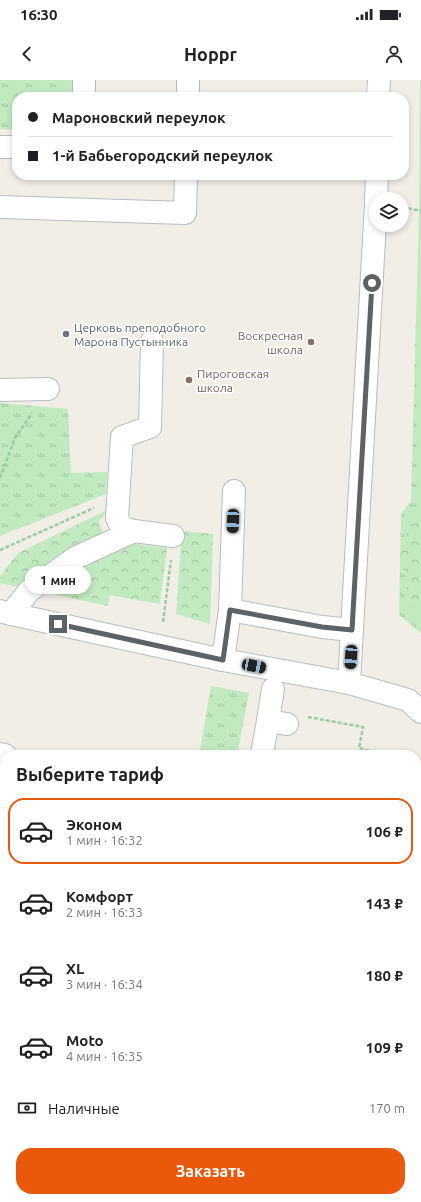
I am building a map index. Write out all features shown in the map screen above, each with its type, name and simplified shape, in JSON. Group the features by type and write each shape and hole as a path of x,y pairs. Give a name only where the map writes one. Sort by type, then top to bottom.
{"street":[{"path":"84,80 84,92"},
{"path":"188,80 188,92"},
{"path":"378,92 379,80"},
{"path":"0,147 12,147"},
{"path":"0,207 185,213 186,180"},
{"path":"376,192 377,180"},
{"path":"349,683 374,232"},
{"path":"152,341 150,427 122,437 117,518 122,528 173,536"},
{"path":"0,390 48,389"},
{"path":"223,660 230,610 234,491"},
{"path":"5,612 75,558 134,531"},
{"path":"230,610 322,627 352,630"},
{"path":"5,612 223,660 349,683 408,700 421,712"},
{"path":"264,750 286,720 273,689"}],"path":[{"path":"409,208 421,211"},
{"path":"0,478 15,438 48,389"},
{"path":"0,550 118,497"},
{"path":"163,625 170,562"},
{"path":"286,720 363,726 359,748 367,750"}],"green space":[{"path":"0,80 74,80 73,92 12,92 12,130 0,129"},
{"path":"420,80 421,633 399,615 401,514 411,501 419,210"},
{"path":"0,403 68,409 71,473 107,472 106,494 0,536"},
{"path":"109,509 99,521 104,536 127,543 167,548 160,604 110,595 108,606 0,583 0,576 18,553"},
{"path":"421,516 421,613 410,606 401,553 409,526"},
{"path":"182,531 213,534 210,624 176,614"},
{"path":"211,686 249,693 238,750 200,750"}],"place":[{"name":"Церковь преподобного Марона Пустынника","path":"66,334"},
{"name":"Воскресная школа","path":"311,342"},
{"name":"Пироговская школа","path":"189,380"}],"route":[{"path":"58,624 223,660 230,610 322,627 352,630 372,283"}]}
